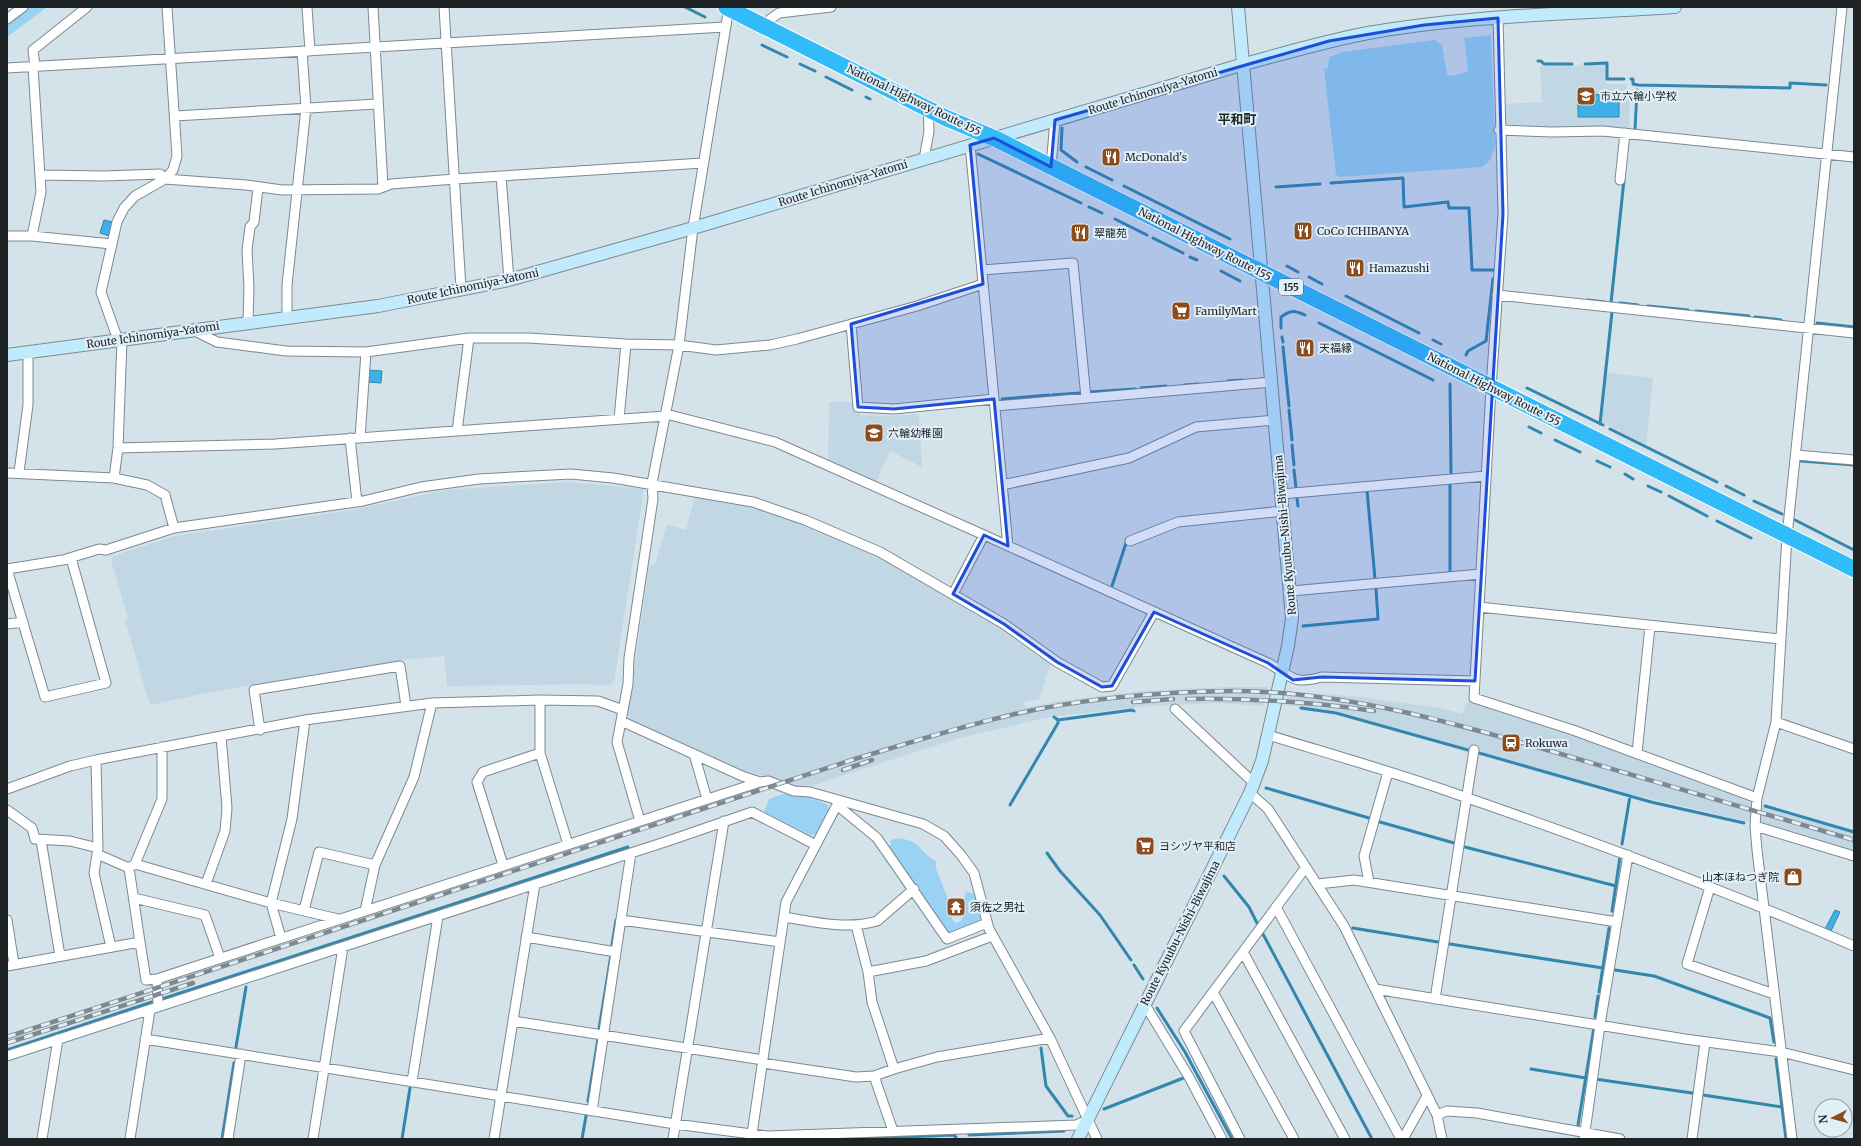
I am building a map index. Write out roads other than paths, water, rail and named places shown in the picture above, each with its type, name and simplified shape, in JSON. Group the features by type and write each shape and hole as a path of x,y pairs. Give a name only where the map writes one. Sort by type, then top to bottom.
{"highway":[{"name":"National Highway Route 155","path":"728,7 928,108 994,138 1854,569"}],"main road":[{"name":"Route Kyuubu-Nishi-Biwajima","path":"1078,1139 1144,1003 1252,788 1268,735 1292,618 1291,591 1238,7"},
{"name":"Route Ichinomiya-Yatomi","path":"7,355 378,306 509,280 693,228 1244,64 1368,33 1424,25 1583,10 1675,7"}],"street":[{"path":"7,19 23,7"},
{"path":"32,236 41,192 33,50 87,7"},
{"path":"114,478 118,448 120,340 101,292 117,222 124,208 135,196 165,179 173,170 176,156 175,116 170,58 168,7"},
{"path":"287,318 287,285 306,108 307,7"},
{"path":"373,7 377,104 383,188"},
{"path":"444,7 461,290"},
{"path":"640,821 617,742 623,710 653,499 652,483 679,345 693,228 728,7"},
{"path":"762,25 779,13 832,7"},
{"path":"1792,1139 1755,826 1757,798 1776,722 1787,536 1842,7"},
{"path":"1498,18 1499,130 1503,214 1491,388 1474,698 1637,754 1757,798"},
{"path":"7,68 725,27"},
{"path":"175,116 377,104"},
{"path":"924,159 929,131 928,108"},
{"path":"1051,167 1054,120"},
{"path":"1499,130 1552,132 1603,130 1854,157"},
{"path":"1620,180 1625,133"},
{"path":"970,145 1008,546"},
{"path":"40,175 104,176 160,174 165,179 258,188 350,190 383,188 391,184 455,179 703,163"},
{"path":"501,176 509,280"},
{"path":"248,322 249,287 247,250 250,227 254,222 258,188"},
{"path":"7,236 32,236 112,244"},
{"path":"982,270 1073,263 1086,398"},
{"path":"193,330 217,342 251,348 286,351 366,352 469,338 528,338 626,344 679,345 716,350 770,345 917,306 983,284"},
{"path":"1497,295 1854,333"},
{"path":"851,324 858,407 894,409 994,402 1086,398 1272,382"},
{"path":"457,430 469,338"},
{"path":"619,418 626,344"},
{"path":"19,472 28,405 28,352"},
{"path":"360,438 366,352"},
{"path":"118,448 275,444 665,415 775,442 984,534 1282,671 1294,680 1306,681 1322,677 1475,681"},
{"path":"1002,485 1129,458 1196,427 1275,420"},
{"path":"350,438 357,502"},
{"path":"1796,455 1854,460"},
{"path":"7,473 19,472 114,478 147,485 165,495 174,528"},
{"path":"71,558 106,683 46,697 7,569 71,558 99,549 106,550 174,528 357,502 421,487 479,479 571,474 652,483 753,502 805,520 880,552 1004,624 1057,662 1102,687 1112,686 1154,612"},
{"path":"1282,494 1486,476"},
{"path":"1130,541 1178,522 1283,511"},
{"path":"953,594 984,534"},
{"path":"1291,591 1481,574"},
{"path":"1479,607 1780,639"},
{"path":"7,624 23,622"},
{"path":"1637,754 1650,626"},
{"path":"259,724 254,690 400,666 405,701"},
{"path":"7,789 70,766 96,760 221,736 259,724 306,720 405,701 432,703 540,700 598,701 623,710"},
{"path":"540,700 540,753 568,844"},
{"path":"364,911 375,865 414,776 432,703"},
{"path":"1174,709 1252,788 1268,809 1318,884 1344,926 1437,1115 1442,1139"},
{"path":"281,938 271,903 292,819 306,720"},
{"path":"620,721 742,776 760,782"},
{"path":"1776,722 1854,749"},
{"path":"1268,735 1467,798 1628,855 1764,907 1854,946"},
{"path":"206,884 225,831 226,808 221,736"},
{"path":"162,747 162,799 132,866 134,898 146,980 157,979 760,782 768,781 794,791 810,792 838,803 923,824 944,836 961,855 974,873 987,923 992,936 1050,1038 1087,1120 1098,1139"},
{"path":"1435,999 1474,750"},
{"path":"503,865 477,782 482,772 540,753"},
{"path":"694,754 707,799"},
{"path":"96,760 98,851 94,873 111,947"},
{"path":"1369,882 1364,856 1388,772"},
{"path":"752,1134 786,902 838,803"},
{"path":"838,803 877,838 914,889 947,939 987,923"},
{"path":"7,810 32,828 35,839 70,841 132,866 206,884 271,903 339,919"},
{"path":"7,1056 631,853 752,812 816,845"},
{"path":"673,1139 724,822"},
{"path":"1755,826 1854,856"},
{"path":"41,840 60,956"},
{"path":"304,910 319,852 375,865"},
{"path":"592,1110 631,853"},
{"path":"1584,1136 1600,1025 1628,855"},
{"path":"1240,1139 1184,1031 1306,867"},
{"path":"1318,884 1354,880 1617,922"},
{"path":"494,1139 535,884"},
{"path":"1710,887 1686,964 1774,994"},
{"path":"784,917 842,926 877,921 914,889"},
{"path":"134,898 205,915 220,958"},
{"path":"1276,907 1402,1139"},
{"path":"412,1082 438,916"},
{"path":"7,920 11,965 41,961 60,956 140,942"},
{"path":"621,920 706,933 780,942"},
{"path":"856,924 868,972 872,1002 894,1069"},
{"path":"868,972 926,961 992,936"},
{"path":"526,937 616,952"},
{"path":"313,1139 343,947"},
{"path":"1243,952 1345,1139"},
{"path":"130,1139 145,1039 154,1009 157,979"},
{"path":"1375,989 1705,1042 1782,1052 1854,1070"},
{"path":"1213,992 1294,1139"},
{"path":"1144,1003 1185,1070 1222,1139"},
{"path":"513,1021 688,1048 762,1062 856,1077 874,1076 937,1057 1050,1038"},
{"path":"42,1139 58,1039"},
{"path":"145,1039 676,1124 767,1136 822,1136 893,1131 1076,1125 1087,1120"},
{"path":"1692,1139 1705,1042"},
{"path":"228,1139 241,1054"},
{"path":"874,1076 893,1131"},
{"path":"1402,1139 1427,1096"},
{"path":"1437,1115 1447,1111 1476,1113 1584,1136 1620,1139"},
{"path":"961,1139 962,1129"}],"waterway":[{"path":"685,7 705,17"},
{"path":"762,45 787,57"},
{"path":"1538,61 1541,61 1544,64 1572,64"},
{"path":"1585,64 1607,63 1607,79 1624,79"},
{"path":"800,64 815,71"},
{"path":"826,77 852,90"},
{"path":"1631,79 1633,79 1633,84 1638,85 1790,88 1790,83 1826,85"},
{"path":"1635,130 1637,90"},
{"path":"866,97 870,99"},
{"path":"1062,128 1061,150 1077,162"},
{"path":"978,154 1081,203"},
{"path":"1086,167 1112,180"},
{"path":"1331,183 1403,178 1404,207 1448,202 1449,208 1469,208 1472,270 1494,270"},
{"path":"1611,303 1624,180"},
{"path":"1276,187 1320,184"},
{"path":"1124,186 1230,239"},
{"path":"1089,207 1102,213"},
{"path":"1115,219 1147,235"},
{"path":"1153,238 1183,253"},
{"path":"1190,257 1197,260"},
{"path":"1287,266 1298,272"},
{"path":"1221,271 1240,281"},
{"path":"1309,277 1322,284"},
{"path":"1466,355 1468,351 1486,341 1493,279"},
{"path":"1346,296 1419,333"},
{"path":"1588,300 1604,302"},
{"path":"1620,303 1638,305"},
{"path":"1648,306 1688,310"},
{"path":"1696,311 1749,316"},
{"path":"1281,328 1281,317 1287,313 1298,312 1305,315"},
{"path":"1600,424 1612,312"},
{"path":"1755,317 1781,320"},
{"path":"1319,323 1433,380"},
{"path":"1817,323 1854,327"},
{"path":"1282,337 1283,342"},
{"path":"1433,340 1441,344"},
{"path":"1283,347 1289,406"},
{"path":"1228,381 1242,380"},
{"path":"1184,385 1198,384"},
{"path":"1450,384 1451,473"},
{"path":"1141,388 1166,386"},
{"path":"1527,388 1603,425"},
{"path":"1090,392 1135,389"},
{"path":"1052,395 1080,393"},
{"path":"1002,399 1049,395"},
{"path":"1289,410 1292,440"},
{"path":"1529,427 1541,433"},
{"path":"1610,429 1717,482"},
{"path":"1555,440 1580,452"},
{"path":"1292,445 1294,465"},
{"path":"1597,461 1610,467"},
{"path":"1801,461 1854,465"},
{"path":"1294,470 1296,488"},
{"path":"1625,474 1633,479"},
{"path":"1450,483 1450,572"},
{"path":"1648,486 1661,492"},
{"path":"1726,486 1744,495"},
{"path":"1367,490 1375,579"},
{"path":"1669,496 1707,516"},
{"path":"1297,499 1298,506"},
{"path":"1754,501 1782,514"},
{"path":"1795,520 1854,550"},
{"path":"1717,521 1751,538"},
{"path":"1112,586 1127,540"},
{"path":"1303,626 1378,619 1376,589"},
{"path":"1301,708 1336,713 1468,750"},
{"path":"1058,720 1132,710 1134,711"},
{"path":"1010,805 1058,723 1058,720 1054,717"},
{"path":"1479,753 1651,802 1744,823"},
{"path":"1266,788 1369,818"},
{"path":"1622,844 1630,796"},
{"path":"1765,806 1854,832"},
{"path":"1380,822 1454,843"},
{"path":"162,999 628,847"},
{"path":"1465,847 1616,886"},
{"path":"1047,853 1060,871 1100,915 1131,960"},
{"path":"1612,911 1620,857"},
{"path":"1224,876 1249,907 1257,923"},
{"path":"612,945 616,920"},
{"path":"1353,928 1438,942"},
{"path":"1599,992 1609,928"},
{"path":"1263,934 1372,1139"},
{"path":"1450,944 1603,968"},
{"path":"599,1029 611,955"},
{"path":"1134,965 1143,979"},
{"path":"1615,970 1654,976 1770,1018 1774,1042"},
{"path":"236,1047 246,987"},
{"path":"1595,1017 1598,996"},
{"path":"7,1050 152,1002"},
{"path":"1157,1008 1185,1052 1232,1139"},
{"path":"1578,1125 1594,1027"},
{"path":"588,1101 598,1039"},
{"path":"1041,1048 1046,1086 1068,1116 1072,1116"},
{"path":"1776,1059 1786,1139"},
{"path":"222,1139 234,1063"},
{"path":"1531,1069 1586,1078"},
{"path":"1104,1109 1186,1077"},
{"path":"1595,1079 1692,1093"},
{"path":"402,1139 410,1088"},
{"path":"1703,1095 1782,1107"},
{"path":"582,1139 586,1116"},
{"path":"969,1135 1064,1131"},
{"path":"862,1139 953,1135 956,1137"}],"railway":[{"path":"7,1037 858,758 953,730 1011,715 1065,704 1121,697 1231,691 1320,697 1363,704 1493,734 1854,840"},
{"path":"1133,702 1173,699"},
{"path":"1187,699 1280,701 1374,711"},
{"path":"843,770 872,760"},
{"path":"7,1043 193,983"}],"place":[{"name":"市立六輪小学校","path":"1586,96"},
{"name":"McDonald's","path":"1111,157"},
{"name":"CoCo ICHIBANYA","path":"1303,231"},
{"name":"翠龍苑","path":"1080,233"},
{"name":"Hamazushi","path":"1355,268"},
{"name":"FamilyMart","path":"1181,311"},
{"name":"天福縁","path":"1305,348"},
{"name":"六輪幼稚園","path":"874,433"},
{"name":"Rokuwa","path":"1511,743"},
{"name":"ヨシヅヤ平和店","path":"1145,846"},
{"name":"山本ほねつぎ院","path":"1793,877"},
{"name":"須佐之男社","path":"956,907"}],"district":[{"name":"平和町","path":"1237,119"}]}
